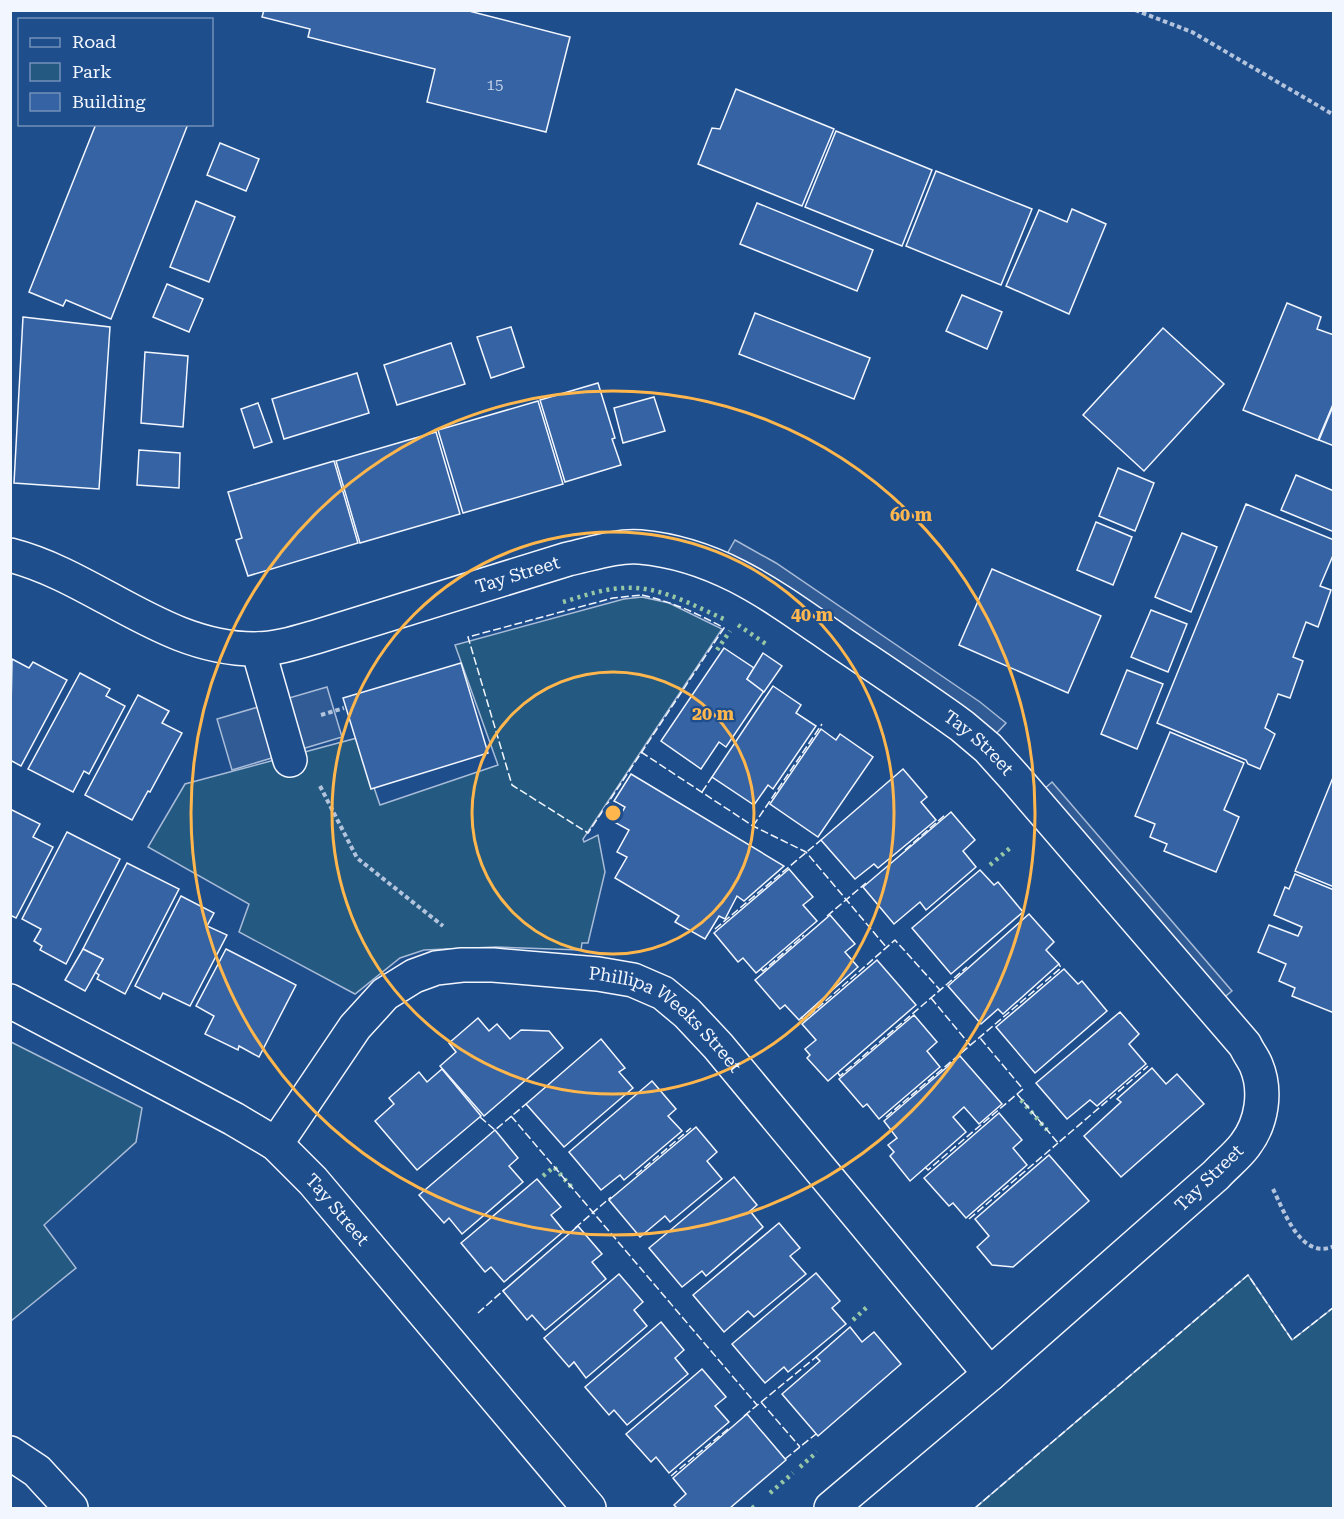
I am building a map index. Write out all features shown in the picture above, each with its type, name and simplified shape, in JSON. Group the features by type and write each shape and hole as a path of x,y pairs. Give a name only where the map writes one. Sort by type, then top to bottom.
{"street":[{"name":"Tay Street","path":"10,555 35,561 195,640 226,647 258,649 319,636 568,559 605,550 638,547 671,551 715,565 754,584 926,700 988,748 1245,1045 1256,1066 1261,1087 1261,1107 1256,1128 1245,1145 1216,1175 990,1374 831,1509"},
{"path":"258,649 290,760"},
{"name":"Phillipa Weeks Street","path":"276,1144 355,1027 385,994 414,976 436,968 493,965 597,974 633,980 663,993 687,1013 718,1046 990,1374"},
{"name":"Tay Street","path":"10,1001 234,1119 276,1144 321,1190 589,1509"},
{"path":"10,1453 38,1471 71,1509"}],"path":[{"path":"1135,10 1192,32 1334,115"},
{"path":"290,760 304,754 357,858 493,965"},
{"path":"1273,1189 1295,1232 1306,1243 1316,1249 1334,1246"}],"green space":[{"path":"642,597 669,603 722,629 583,839 584,842 598,835 605,872 588,943 582,943 581,950 496,947 424,950 400,958 355,994 239,932 249,904 148,847 185,784 357,738 380,805 498,765 455,645 624,599"},
{"path":"11,1042 142,1108 136,1142 44,1225 76,1268 11,1321"},
{"path":"1248,1275 1292,1340 1333,1308 1333,1508 975,1508"}],"shaded area":[{"path":"735,540 776,563 980,702 1006,723 994,736 727,554"},
{"path":"327,687 342,737 232,770 217,719"},
{"path":"1052,782 1232,991 1221,1000 1042,791"}],"building":[{"path":"264,10 465,10 570,37 546,132 427,102 435,69 308,37 310,29 262,17"},
{"path":"736,89 834,129 802,206 698,164 712,128 720,129"},
{"path":"95,126 187,126 111,319 66,300 63,306 29,292"},
{"path":"836,131 932,170 902,246 805,207"},
{"path":"220,143 259,159 246,191 207,175"},
{"path":"936,171 1032,209 1001,285 906,246"},
{"path":"196,201 235,217 209,282 170,267"},
{"path":"757,203 873,250 857,291 740,244"},
{"path":"1072,209 1106,224 1069,314 1006,286 1039,210 1067,222"},
{"path":"167,284 203,299 189,332 153,317"},
{"path":"962,295 1002,312 987,349 946,331"},
{"path":"1287,303 1321,317 1317,329 1334,335 1334,402 1318,440 1243,410"},
{"path":"755,313 870,358 854,399 739,354"},
{"path":"23,317 110,327 99,489 14,483"},
{"path":"511,327 524,367 491,378 477,337"},
{"path":"1163,328 1224,384 1144,471 1083,415"},
{"path":"451,343 465,384 397,405 384,365"},
{"path":"145,352 188,356 183,427 141,423"},
{"path":"357,373 369,413 284,439 272,399"},
{"path":"598,383 621,465 565,482 540,400"},
{"path":"654,397 665,431 623,443 614,408"},
{"path":"538,401 563,484 463,513 438,430"},
{"path":"258,403 272,442 254,448 241,409"},
{"path":"1334,404 1334,446 1319,440"},
{"path":"436,432 460,514 360,543 336,461"},
{"path":"139,450 180,453 179,488 137,485"},
{"path":"334,461 358,543 248,576 236,540 242,538 228,492"},
{"path":"1118,468 1154,483 1135,531 1099,516"},
{"path":"1296,475 1334,491 1334,532 1281,510"},
{"path":"1246,504 1334,540 1334,553 1320,586 1331,590 1318,627 1306,622 1293,657 1303,661 1290,698 1278,694 1265,728 1275,734 1260,769 1248,764 1246,760 1157,723"},
{"path":"1096,522 1132,537 1113,585 1077,570"},
{"path":"1182,533 1217,547 1191,612 1155,597"},
{"path":"992,569 1101,616 1068,693 959,645"},
{"path":"1151,610 1187,624 1168,672 1131,657"},
{"path":"724,648 754,668 747,679 764,691 726,747 719,742 701,769 661,741"},
{"path":"763,653 782,666 764,692 747,679"},
{"path":"12,659 29,668 33,662 67,680 21,766 10,760"},
{"path":"461,663 488,753 371,789 343,698"},
{"path":"1127,670 1163,684 1137,749 1101,734"},
{"path":"80,673 110,689 106,696 125,706 89,774 84,771 73,792 28,769"},
{"path":"773,686 801,705 796,713 816,726 773,789 768,785 754,805 712,777"},
{"path":"138,695 169,711 162,723 182,733 132,820 85,795"},
{"path":"821,729 836,740 840,734 873,757 818,837 770,804"},
{"path":"1170,732 1244,763 1224,810 1239,817 1216,872 1164,851 1167,844 1150,837 1155,824 1135,816"},
{"path":"903,769 927,797 921,802 936,820 878,868 874,864 855,879 821,840"},
{"path":"631,774 784,866 744,901 737,896 725,919 719,916 705,939 675,922 679,916 615,878 627,857 617,852 629,830 616,823 625,807 614,801"},
{"path":"1334,775 1334,887 1295,871"},
{"path":"10,809 40,824 33,837 53,847 16,918 10,915"},
{"path":"951,812 975,840 963,851 976,867 926,910 920,902 894,924 863,887"},
{"path":"67,832 120,859 66,964 40,950 42,946 34,941 41,929 22,919"},
{"path":"127,863 179,889 125,994 97,979 99,975 95,972 103,959 83,949"},
{"path":"789,869 813,897 803,905 817,921 756,973 743,958 738,962 714,933"},
{"path":"980,870 994,885 998,882 1023,912 951,974 912,928"},
{"path":"1295,874 1334,890 1334,1013 1292,996 1295,988 1279,981 1286,964 1258,952 1269,925 1298,936 1302,927 1274,915 1285,887 1289,889"},
{"path":"181,896 214,913 207,926 227,935 190,1006 163,993 160,999 135,986"},
{"path":"1029,914 1054,942 1046,950 1059,964 1003,1014 998,1009 981,1024 948,986"},
{"path":"830,915 855,944 845,952 858,967 799,1020 785,1005 780,1009 755,980"},
{"path":"83,949 103,959 85,991 65,980"},
{"path":"226,949 296,985 259,1057 239,1046 238,1050 205,1034 214,1016 196,1006"},
{"path":"877,960 916,1005 828,1081 807,1058 810,1055 805,1049 816,1040 802,1024"},
{"path":"1064,969 1078,984 1082,981 1107,1011 1035,1073 996,1027"},
{"path":"1120,1012 1139,1034 1129,1044 1146,1064 1097,1106 1090,1100 1067,1119 1036,1083"},
{"path":"914,1015 937,1042 927,1051 940,1067 879,1119 867,1104 863,1107 839,1079"},
{"path":"478,1018 489,1031 497,1024 510,1039 521,1030 549,1031 563,1048 484,1116 440,1066 456,1052 449,1043"},
{"path":"601,1039 625,1068 619,1072 633,1088 564,1147 526,1104"},
{"path":"960,1056 1002,1104 979,1124 964,1107 953,1117 966,1132 910,1181 890,1156 894,1152 888,1145 897,1138 884,1121"},
{"path":"1152,1068 1166,1084 1177,1074 1204,1104 1121,1177 1084,1136 1121,1102 1117,1099"},
{"path":"442,1069 481,1116 417,1170 375,1121 394,1104 389,1098 419,1072 427,1082"},
{"path":"652,1081 676,1109 668,1116 682,1131 624,1180 620,1175 601,1190 569,1152"},
{"path":"999,1113 1022,1140 1013,1148 1027,1165 966,1218 953,1203 949,1206 924,1178"},
{"path":"696,1127 717,1152 707,1161 722,1179 670,1222 665,1216 640,1237 609,1200"},
{"path":"495,1130 518,1158 509,1166 523,1182 462,1234 449,1218 444,1223 419,1195"},
{"path":"1049,1155 1089,1201 1013,1267 992,1265 977,1247 989,1236 975,1219"},
{"path":"734,1177 757,1205 750,1211 763,1227 706,1276 702,1271 682,1287 649,1248"},
{"path":"537,1179 561,1207 551,1215 564,1231 504,1282 491,1267 485,1272 461,1243"},
{"path":"779,1223 800,1248 790,1256 806,1274 754,1317 748,1311 724,1332 693,1295"},
{"path":"578,1226 602,1254 592,1262 606,1279 545,1330 532,1315 527,1320 503,1291"},
{"path":"816,1273 840,1301 832,1308 846,1324 788,1372 784,1367 765,1383 732,1344"},
{"path":"619,1274 643,1302 634,1310 647,1326 586,1378 574,1362 569,1367 544,1338"},
{"path":"661,1322 684,1350 675,1358 688,1374 627,1425 614,1410 609,1415 585,1387"},
{"path":"850,1327 862,1342 874,1332 901,1364 818,1436 782,1394 820,1361 816,1357"},
{"path":"702,1369 726,1397 715,1406 729,1422 669,1473 656,1457 651,1462 626,1434"},
{"path":"747,1414 786,1460 730,1508 677,1508 674,1505 686,1494 673,1478"}],"hedge":[{"path":"563,602 608,590 636,588 663,593 726,620"},
{"path":"738,625 766,644"},
{"path":"717,650 730,631"},
{"path":"990,865 1010,848"},
{"path":"1021,1100 1047,1130"},
{"path":"543,1176 554,1167 574,1190"},
{"path":"853,1320 867,1307"},
{"path":"800,1467 817,1452"},
{"path":"770,1493 793,1473"},
{"path":"752,1508 758,1504"}],"fence":[{"path":"642,595 684,608 724,628 588,833 512,785 468,637 613,598 642,595"},
{"path":"753,826 822,724"},
{"path":"641,752 753,826 806,852 887,948"},
{"path":"702,792 712,777"},
{"path":"905,850 946,814"},
{"path":"715,929 821,840"},
{"path":"827,916 866,883"},
{"path":"761,969 763,971 804,935"},
{"path":"801,1017 804,1020 895,940 940,990"},
{"path":"886,1117 1061,968 1059,964"},
{"path":"838,1073 840,1076 967,967"},
{"path":"931,998 970,1045"},
{"path":"925,1167 928,1170 1023,1089 980,1038"},
{"path":"1017,1094 1058,1143 1148,1066"},
{"path":"480,1117 495,1130 526,1104"},
{"path":"511,1116 757,1405"},
{"path":"636,1175 691,1128"},
{"path":"969,1219 1058,1143"},
{"path":"575,1228 611,1197"},
{"path":"975,1508 1248,1275 1292,1340 1334,1307"},
{"path":"478,1313 505,1289"},
{"path":"744,1416 816,1357"},
{"path":"761,1402 800,1447"},
{"path":"671,1476 728,1429"},
{"path":"785,1459 816,1434"}]}
